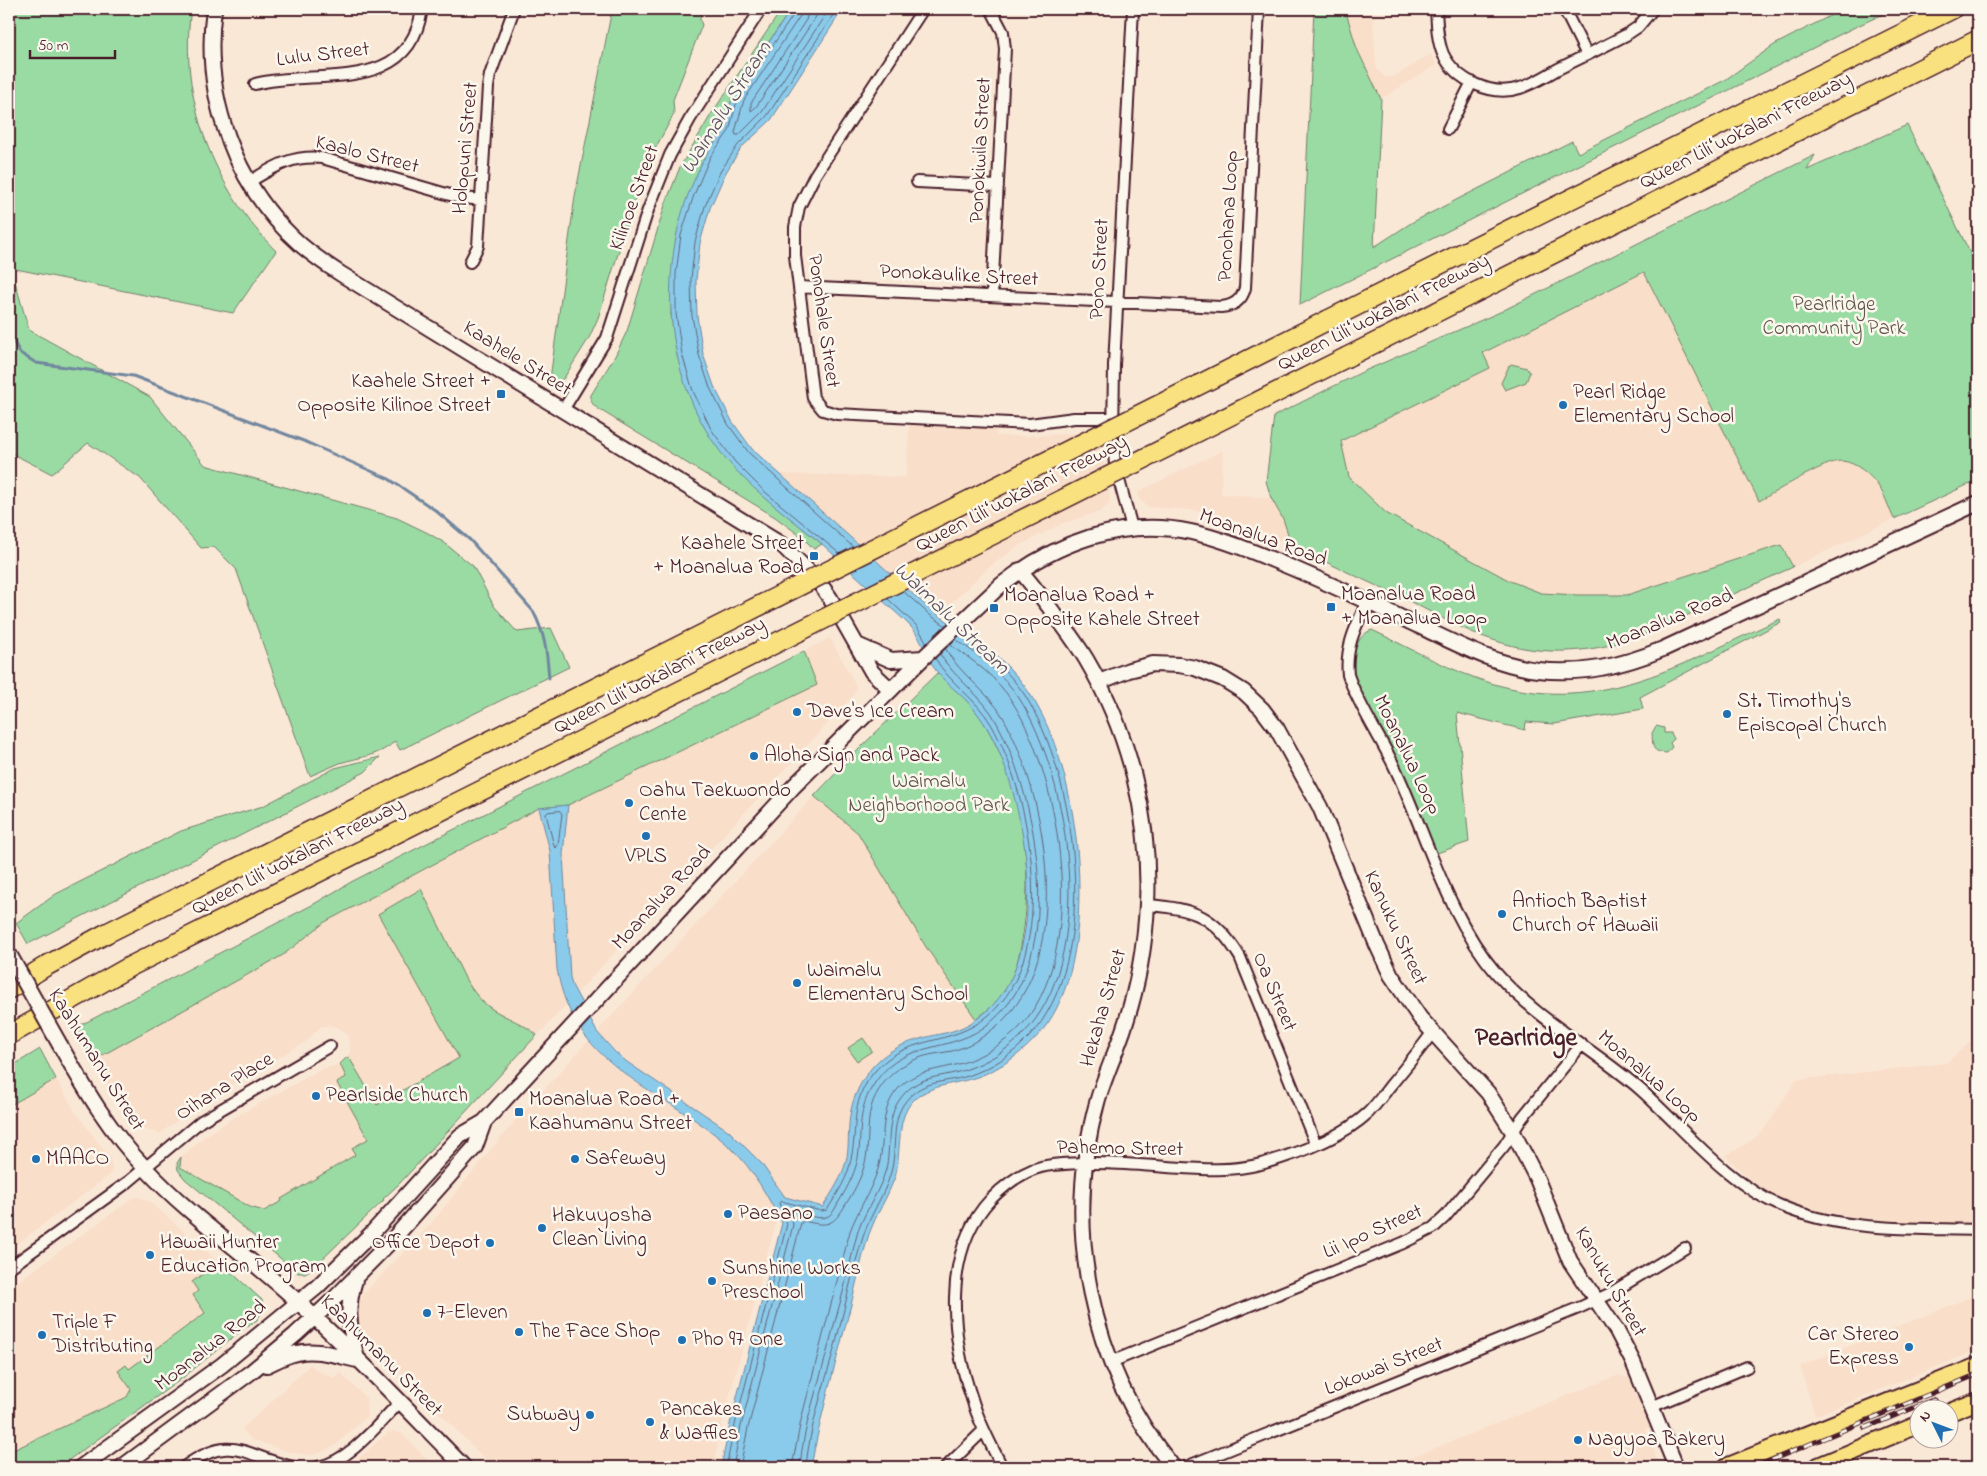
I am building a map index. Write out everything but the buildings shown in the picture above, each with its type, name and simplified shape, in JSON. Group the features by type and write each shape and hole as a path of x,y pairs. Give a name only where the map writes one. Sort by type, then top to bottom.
{"highway":[{"name":"Queen Liliʻuokalani Freeway","path":"9,989 107,932 1952,9"},
{"name":"Queen Liliʻuokalani Freeway","path":"9,1035 130,966 1978,40"}],"main road":[{"path":"1726,1467 1978,1366"},
{"path":"1960,1408 1978,1401"},
{"path":"1816,1467 1910,1428"}],"street":[{"name":"Kaahele Street","path":"214,9 212,58 219,106 231,146 249,182 274,217 300,244 319,259 782,545 818,581 830,598 875,676 891,690"},
{"name":"Lulu Street","path":"255,84 272,79 360,74 381,68 399,55 410,43 418,29 422,9"},
{"name":"Holopuni Street","path":"470,262 478,246 489,81 514,9"},
{"name":"Kilinoe Street","path":"563,410 607,338 645,218 670,155 690,118 761,9"},
{"name":"Ponohale Street","path":"923,9 815,175 803,198 797,217 794,237 795,256 812,393 816,403 827,412 847,415 1030,424 1074,418 1113,418"},
{"name":"Ponokiwila Street","path":"991,9 1001,25 1005,40 992,296"},
{"name":"Pono Street","path":"1132,528 1115,465 1113,418 1133,9"},
{"name":"Ponohana Loop","path":"1118,302 1225,307 1234,304 1246,288 1259,9"},
{"path":"1436,9 1439,41 1443,54 1455,69 1472,82 1496,90 1520,88 1587,55 1638,27 1653,9"},
{"path":"1564,9 1587,55"},
{"path":"1448,129 1472,82"},
{"name":"Kaalo Street","path":"249,182 285,162 295,159 322,158 457,197 481,200"},
{"path":"917,182 998,186"},
{"name":"Ponokaulike Street","path":"799,287 1118,302"},
{"name":"Moanalua Road","path":"81,1467 222,1365 332,1273 371,1234 460,1136 484,1122 794,786 923,658 1001,585 1020,570 1046,554 1070,543 1099,534 1132,528 1174,529 1208,536 1305,573 1497,661 1537,670 1578,672 1631,662 1663,649 1978,503"},
{"name":"Hekaha Street","path":"1020,570 1072,639 1099,682 1122,738 1137,790 1146,850 1147,905 1142,960 1123,1031 1098,1098 1084,1163 1082,1218 1086,1267 1095,1314 1111,1362 1128,1401 1173,1467"},
{"name":"Moanalua Loop","path":"1367,602 1348,648 1346,661 1348,675 1395,767 1456,910 1472,939 1497,974 1528,1004 1640,1089 1735,1177 1780,1206 1808,1216 1864,1226 1978,1230"},
{"path":"857,645 891,660 923,658"},
{"name":"Kanuku Street","path":"1099,682 1153,664 1195,668 1223,679 1244,692 1258,705 1286,742 1320,807 1391,975 1432,1033 1484,1088 1513,1132 1537,1179 1567,1255 1621,1339 1676,1467"},
{"name":"Oa Street","path":"1147,905 1176,907 1200,916 1217,926 1234,947 1240,957 1316,1144"},
{"name":"Kaahumanu Street","path":"9,953 60,1045 108,1124 144,1168 173,1196 298,1302 464,1467"},
{"name":"Pahemo Street","path":"1002,1467 984,1430 966,1381 960,1357 956,1322 956,1286 959,1267 968,1234 985,1206 1018,1177 1029,1171 1051,1165 1100,1162 1230,1169 1264,1163 1316,1144 1337,1134 1368,1113 1432,1033"},
{"name":"Lii Ipo Street","path":"1111,1362 1426,1232 1445,1217 1582,1044"},
{"name":"Oihana Place","path":"9,1268 144,1168 201,1120 330,1046"},
{"name":"Moanalua Road","path":"122,1467 251,1372 314,1318 356,1278 475,1148 484,1122"},
{"name":"Lokowai Street","path":"1186,1467 1610,1294 1685,1248"},
{"path":"251,1372 295,1353 305,1351 320,1352 357,1360 348,1312 356,1278"},
{"path":"1651,1407 1746,1368"},
{"path":"318,1467 343,1457 400,1402"},
{"path":"946,1467 984,1430"},
{"path":"184,1467 214,1451 231,1449 253,1453 294,1467"}],"shaded area":[{"path":"1345,9 1373,9 1377,69 1385,77 1395,76 1431,54 1436,65 1381,99 1357,49"},
{"name":"Pearl Ridge Elementary School","path":"1644,272 1759,500 1824,466 1841,461 1851,463 1879,486 1894,519 1793,567 1781,545 1627,595 1541,593 1510,581 1386,513 1349,477 1341,442 1489,368 1483,353"},
{"path":"909,425 996,428 996,436 1034,436 1092,432 1101,443 1110,499 1108,505 1100,512 1063,523 1017,547 989,567 949,605 944,601 933,612 780,474 906,477"},
{"path":"1223,450 1221,494 1271,498 1283,519 1292,546 1249,526 1218,515 1190,510 1148,507 1139,499 1138,492"},
{"path":"830,638 856,685 853,696 577,993 570,977 563,853 568,805 817,685 804,651"},
{"name":"Waimalu Elementary School","path":"814,796 858,833 926,947 976,1019 956,1030 906,1042 875,1063 851,1107 846,1161 840,1178 823,1207 784,1197 761,1163 729,1131 627,1062 597,1032"},
{"path":"539,808 550,851 557,969 560,986 567,1004 497,1079 308,1243 179,1167 181,1157 204,1137 233,1118 323,1068 335,1066 344,1061 350,1052 347,1034 330,1025 320,1027 307,1041 196,1105 160,1134 137,1127 100,1074 106,1070 99,1057 283,955 325,922"},
{"path":"1978,1035 1978,1224 1870,1219 1809,1209 1781,1199 1756,1185 1726,1156 1752,1140 1766,1127 1796,1080 1946,1063"},
{"path":"588,1041 620,1072 710,1131 732,1149 761,1184 778,1215 720,1432 714,1467 493,1467 363,1336 357,1323 357,1309 363,1294 429,1226 502,1136"},
{"path":"56,1079 76,1113 110,1158 111,1174 9,1250 9,1106"},
{"path":"135,1197 140,1197 150,1202 262,1300 239,1303 131,1389 127,1397 9,1467 9,1288"},
{"path":"1978,1294 1978,1350 1815,1416 1800,1366"},
{"path":"311,1364 316,1370 335,1378 340,1372 366,1398 367,1416 336,1445 317,1454 307,1455 289,1452 251,1439 242,1429"},
{"path":"1619,1375 1629,1378 1649,1427 1645,1429 1660,1467 1387,1467"},
{"path":"396,1431 401,1433 435,1467 348,1467 389,1432"}],"green space":[{"path":"9,9 191,9 188,42 190,75 196,108 205,140 218,170 235,199 254,226 276,251 233,313 11,268 29,330 150,397 205,465 397,518 443,542 473,566 494,606 517,632 551,628 569,667 400,750 395,741 376,753 340,763 310,776 236,569 214,547 201,548 140,478 88,443 52,474 9,452"},
{"path":"612,9 702,9 700,20 702,25 673,100 674,114 656,147 639,186 598,318 589,338 564,378 556,381 550,379 575,196"},
{"path":"782,9 791,9 733,95 724,128 706,155 689,194 677,234 671,314 677,355 689,393 761,494 822,544 814,549 802,537 775,517 600,410 591,400 591,395 615,356 627,331 665,205 680,167 712,113"},
{"path":"1314,9 1345,9 1357,49 1381,99 1374,247 1411,223 1572,141 1578,153 1725,80 1774,45 1843,9 1894,9 1300,305"},
{"name":"Pearlridge Community Park","path":"1907,125 1978,269 1978,480 1894,519 1884,495 1872,478 1853,464 1842,461 1813,471 1759,501 1644,272 1483,353 1490,368 1341,441 1349,477 1386,513 1510,581 1541,593 1627,595 1781,545 1793,567 1646,634 1589,649 1551,651 1512,646 1472,632 1292,546 1283,519 1271,498 1266,481 1274,416 1362,372 1500,312 1815,155 1807,170"},
{"path":"1511,364 1527,368 1530,372 1526,382 1505,390 1501,383"},
{"path":"1780,619 1781,622 1640,697 1643,709 1554,724 1526,722 1525,730 1457,713 1469,842 1437,853 1403,771 1390,744 1364,700 1354,672 1356,647 1362,636 1372,630 1447,667 1478,679 1534,692 1571,693 1607,688 1642,679 1676,667"},
{"path":"804,651 817,685 568,805 539,808 325,922 283,955 92,1061 75,1028 314,904 351,882"},
{"name":"Waimalu Neighborhood Park","path":"937,673 976,711 998,750 1017,802 1026,857 1026,913 1016,966 1002,994 992,1006 976,1019 926,947 858,833 814,796"},
{"path":"1656,726 1664,728 1664,733 1671,733 1674,739 1670,743 1672,747 1667,753 1655,750 1654,748 1652,733"},
{"path":"380,757 365,772 28,944 16,923 56,894 181,831 263,806 335,768"},
{"path":"421,889 466,980 474,992 492,1009 537,1035 384,1200 312,1269 305,1273 298,1273 185,1179 178,1170 177,1163 181,1157 180,1167 250,1207 264,1211 355,1155 352,1148 368,1139 337,1083 346,1077 340,1064 347,1057 377,1105 459,1058 378,914"},
{"path":"863,1038 872,1051 857,1061 848,1048"},
{"path":"40,1049 56,1079 9,1106 9,1068"},
{"path":"220,1262 262,1300 263,1310 257,1320 243,1329 180,1380 59,1467 9,1467 9,1452 127,1397 131,1389 118,1371 126,1365 129,1369 205,1313 193,1295 198,1291 192,1282"}],"water":[{"path":"791,9 843,9 771,120 741,148 725,174 710,208 700,243 696,280 697,316 703,354 714,386 732,421 752,449 931,610 973,637 993,653 1011,670 1028,691 1043,716 1064,773 1075,833 1079,906 1076,941 1064,992 1057,1008 1042,1031 1020,1053 1003,1064 975,1078 931,1089 914,1100 907,1109 900,1132 895,1177 872,1227 866,1245 823,1412 811,1467 721,1467 730,1424 782,1223 753,1174 731,1148 705,1127 626,1074 602,1055 582,1032 567,1004 557,969 550,851 539,808 568,805 563,854 570,977 572,985 597,1032 627,1062 729,1131 761,1163 785,1197 823,1207 842,1173 848,1152 851,1109 856,1093 869,1072 882,1058 906,1043 945,1033 969,1024 989,1009 998,999 1011,978 1021,949 1025,931 1028,894 1026,858 1017,807 997,747 982,720 969,703 937,672 912,628 821,543 764,497 733,467 711,438 694,406 681,372 674,336 671,299 672,263 678,227 689,192 700,167 726,124 734,94"}],"waterway":[{"path":"9,333 20,353 36,363 133,376 306,442 389,479 435,510 470,540 533,611 545,643 549,678"}],"railway":[{"path":"1755,1467 1978,1374"},
{"path":"1865,1428 1910,1409"}],"place":[{"name":"Kaahele Street + Opposite Kilinoe Street","path":"501,394"},
{"name":"Pearl Ridge Elementary School","path":"1563,405"},
{"name":"Kaahele Street + Moanalua Road","path":"814,556"},
{"name":"Moanalua Road + Moanalua Loop","path":"1331,607"},
{"name":"Moanalua Road + Opposite Kahele Street","path":"994,608"},
{"name":"Dave's Ice Cream","path":"797,712"},
{"name":"St. Timothy's Episcopal Church","path":"1727,714"},
{"name":"Aloha Sign and Pack","path":"754,756"},
{"name":"Oahu Taekwondo Cente","path":"629,803"},
{"name":"VPLS","path":"646,836"},
{"name":"Antioch Baptist Church of Hawaii","path":"1502,914"},
{"name":"Waimalu Elementary School","path":"797,983"},
{"name":"Pearlside Church","path":"316,1096"},
{"name":"Moanalua Road + Kaahumanu Street","path":"519,1112"},
{"name":"MAACO","path":"36,1159"},
{"name":"Safeway","path":"575,1159"},
{"name":"Paesano","path":"728,1214"},
{"name":"Hakuyosha Clean Living","path":"542,1228"},
{"name":"Office Depot","path":"490,1243"},
{"name":"Hawaii Hunter Education Program","path":"150,1255"},
{"name":"Sunshine Works Preschool","path":"712,1281"},
{"name":"7-Eleven","path":"427,1313"},
{"name":"The Face Shop","path":"519,1332"},
{"name":"Triple F Distributing","path":"42,1335"},
{"name":"Pho 97 One","path":"682,1340"},
{"name":"Car Stereo Express","path":"1909,1347"},
{"name":"Subway","path":"590,1415"},
{"name":"Pancakes & Waffles","path":"650,1422"},
{"name":"Nagyoa Bakery","path":"1578,1440"}],"district":[{"name":"Pearlridge","path":"1526,1039"}],"water label":[{"name":"Waimalu Stream","path":"727,108"},
{"name":"Waimalu Stream","path":"951,619"}]}
